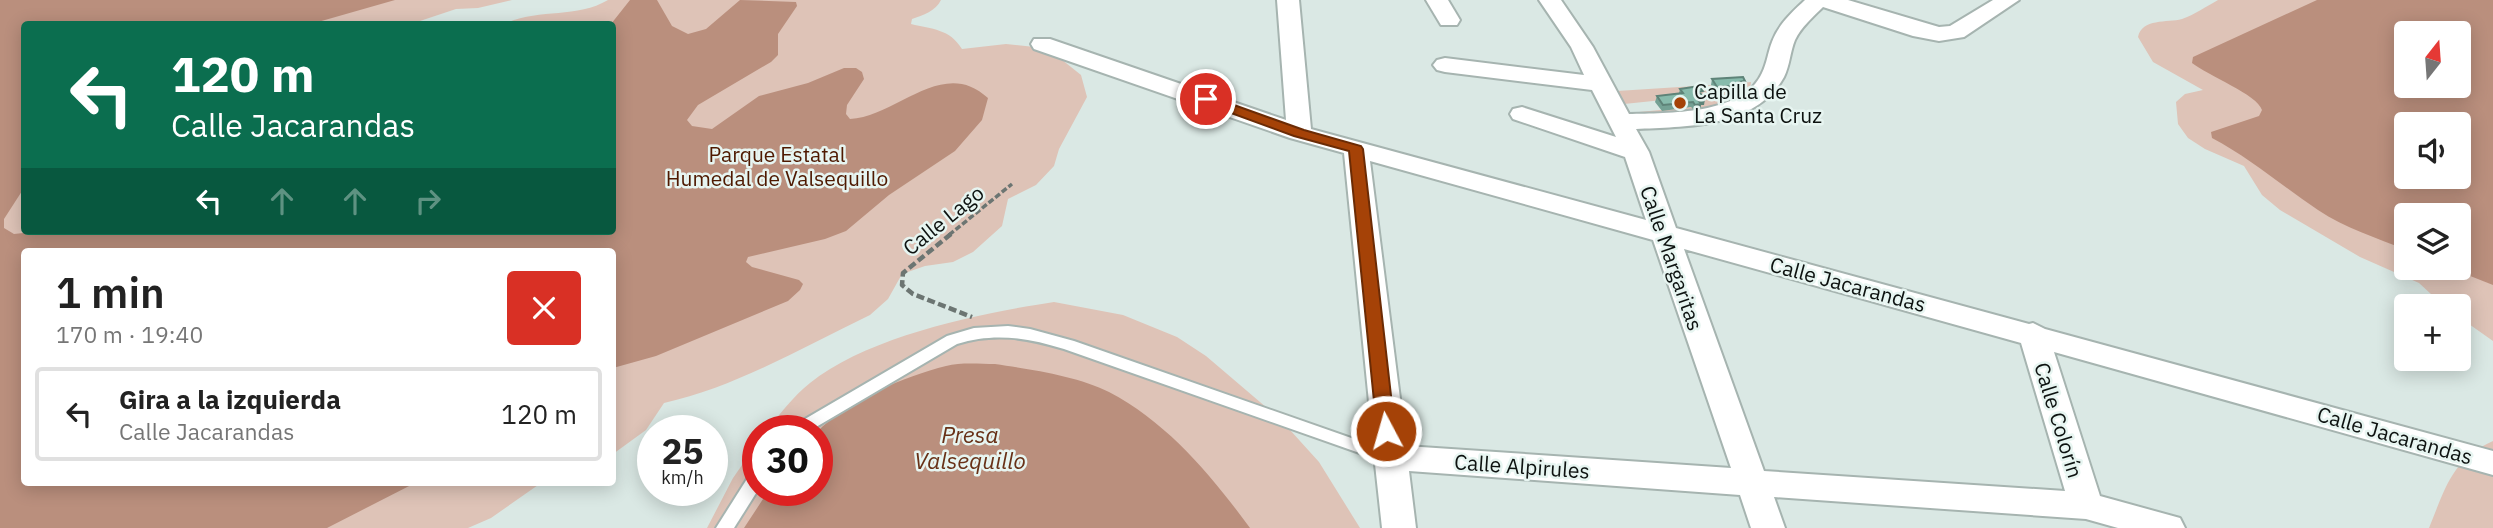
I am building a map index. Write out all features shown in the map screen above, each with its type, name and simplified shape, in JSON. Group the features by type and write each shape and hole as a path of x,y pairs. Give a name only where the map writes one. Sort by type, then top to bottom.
{"street":[{"path":"1289,0 1299,133"},
{"path":"1437,0 1449,20"},
{"name":"Calle Margaritas","path":"1550,0 1582,47 1636,152 1768,528"},
{"path":"1622,122 1700,117 1726,111 1748,99 1768,84 1777,68 1788,32 1817,0"},
{"path":"1824,0 1921,32 1939,34 1955,32 2008,0"},
{"name":"Calle Jacarandas","path":"1042,44 1299,133 2033,333 2493,463"},
{"path":"1446,65 1602,84"},
{"path":"1522,114 1636,152"},
{"path":"1356,149 1388,457 1399,528"},
{"name":"Calle Colorín","path":"2033,333 2086,506"},
{"name":"Calle Alpirules","path":"1388,457 2086,506 2168,528"}],"lane":[{"name":"Calle Alpirules","path":"824,415 952,340 974,332 1009,331 1069,345 1388,457"},
{"path":"724,528 742,500"}],"path":[{"name":"Calle Lago","path":"1009,331 913,294 902,285 903,273 1012,184"}],"green space":[{"name":"Parque Estatal Humedal de Valsequillo","path":"0,0 512,0 478,8 456,9 420,21 21,21 21,235 616,235 616,21 512,21 530,16 583,10 608,0 941,0 933,10 912,19 911,24 946,34 962,49 1006,44 1044,48 1081,75 1087,97 1059,149 1054,166 1036,185 1008,199 1002,226 973,252 953,262 925,266 902,274 888,299 870,315 794,353 717,387 664,403 656,415 637,415 637,437 616,452 616,248 21,248 21,486 537,486 491,518 468,528 0,528"},
{"path":"2218,0 2493,0 2493,341 2471,325 2471,294 2431,294 2412,280 2471,280 2471,203 2394,203 2394,272 2360,257 2280,210 2262,195 2244,166 2205,149 2188,138 2178,124 2176,102 2185,94 2203,90 2153,62 2138,37 2140,31 2150,24 2182,19"},
{"path":"1751,82 1749,98 1695,116 1634,121 1629,113 1691,107 1699,110 1682,98 1624,104 1617,91 1711,85 1716,92"},
{"path":"1054,302 1123,315 1177,337 1206,356 1281,420 1319,462 1360,528 707,528 718,506 728,506 728,488 742,465 742,506 833,506 833,415 779,415 810,383 834,366 862,352 926,329"},
{"path":"2493,441 2493,528 2429,528 2445,488 2459,466 2479,448"}],"water":[{"path":"0,0 395,0 322,21 21,21 21,193 4,219 4,228 21,235 616,235 616,21 613,21 630,0 657,0 672,26 688,34 706,29 740,0 796,2 797,6 778,34 778,55 771,62 698,105 687,120 692,126 712,129 759,96 808,83 844,68 856,68 862,72 864,79 847,105 846,114 850,119 868,116 937,85 954,83 971,87 988,98 982,120 955,151 889,195 846,231 825,239 748,257 746,262 752,267 799,280 803,284 788,301 656,356 616,367 616,248 21,248 21,486 409,486 327,528 0,528"},
{"path":"2317,0 2493,0 2493,285 2471,276 2471,203 2394,203 2394,245 2339,222 2240,154 2212,138 2211,132 2259,116 2262,110 2251,98 2192,63 2193,57"},
{"name":"Presa Valsequillo","path":"958,364 995,364 1053,374 1109,392 1150,419 1187,452 1250,528 744,528 758,506 833,506 833,418 860,400 895,383 930,370"}],"building":[{"path":"1743,77 1745,81 1739,82 1742,85 1717,87 1712,79"},
{"path":"1699,86 1703,91 1699,92 1705,99 1698,100 1701,104 1695,105 1693,102 1663,105 1657,96 1683,93 1680,89"}],"place":[{"name":"Capilla de La Santa Cruz","path":"1680,103"}],"route":[{"path":"1206,99 1299,133 1356,149 1386,431"}]}
